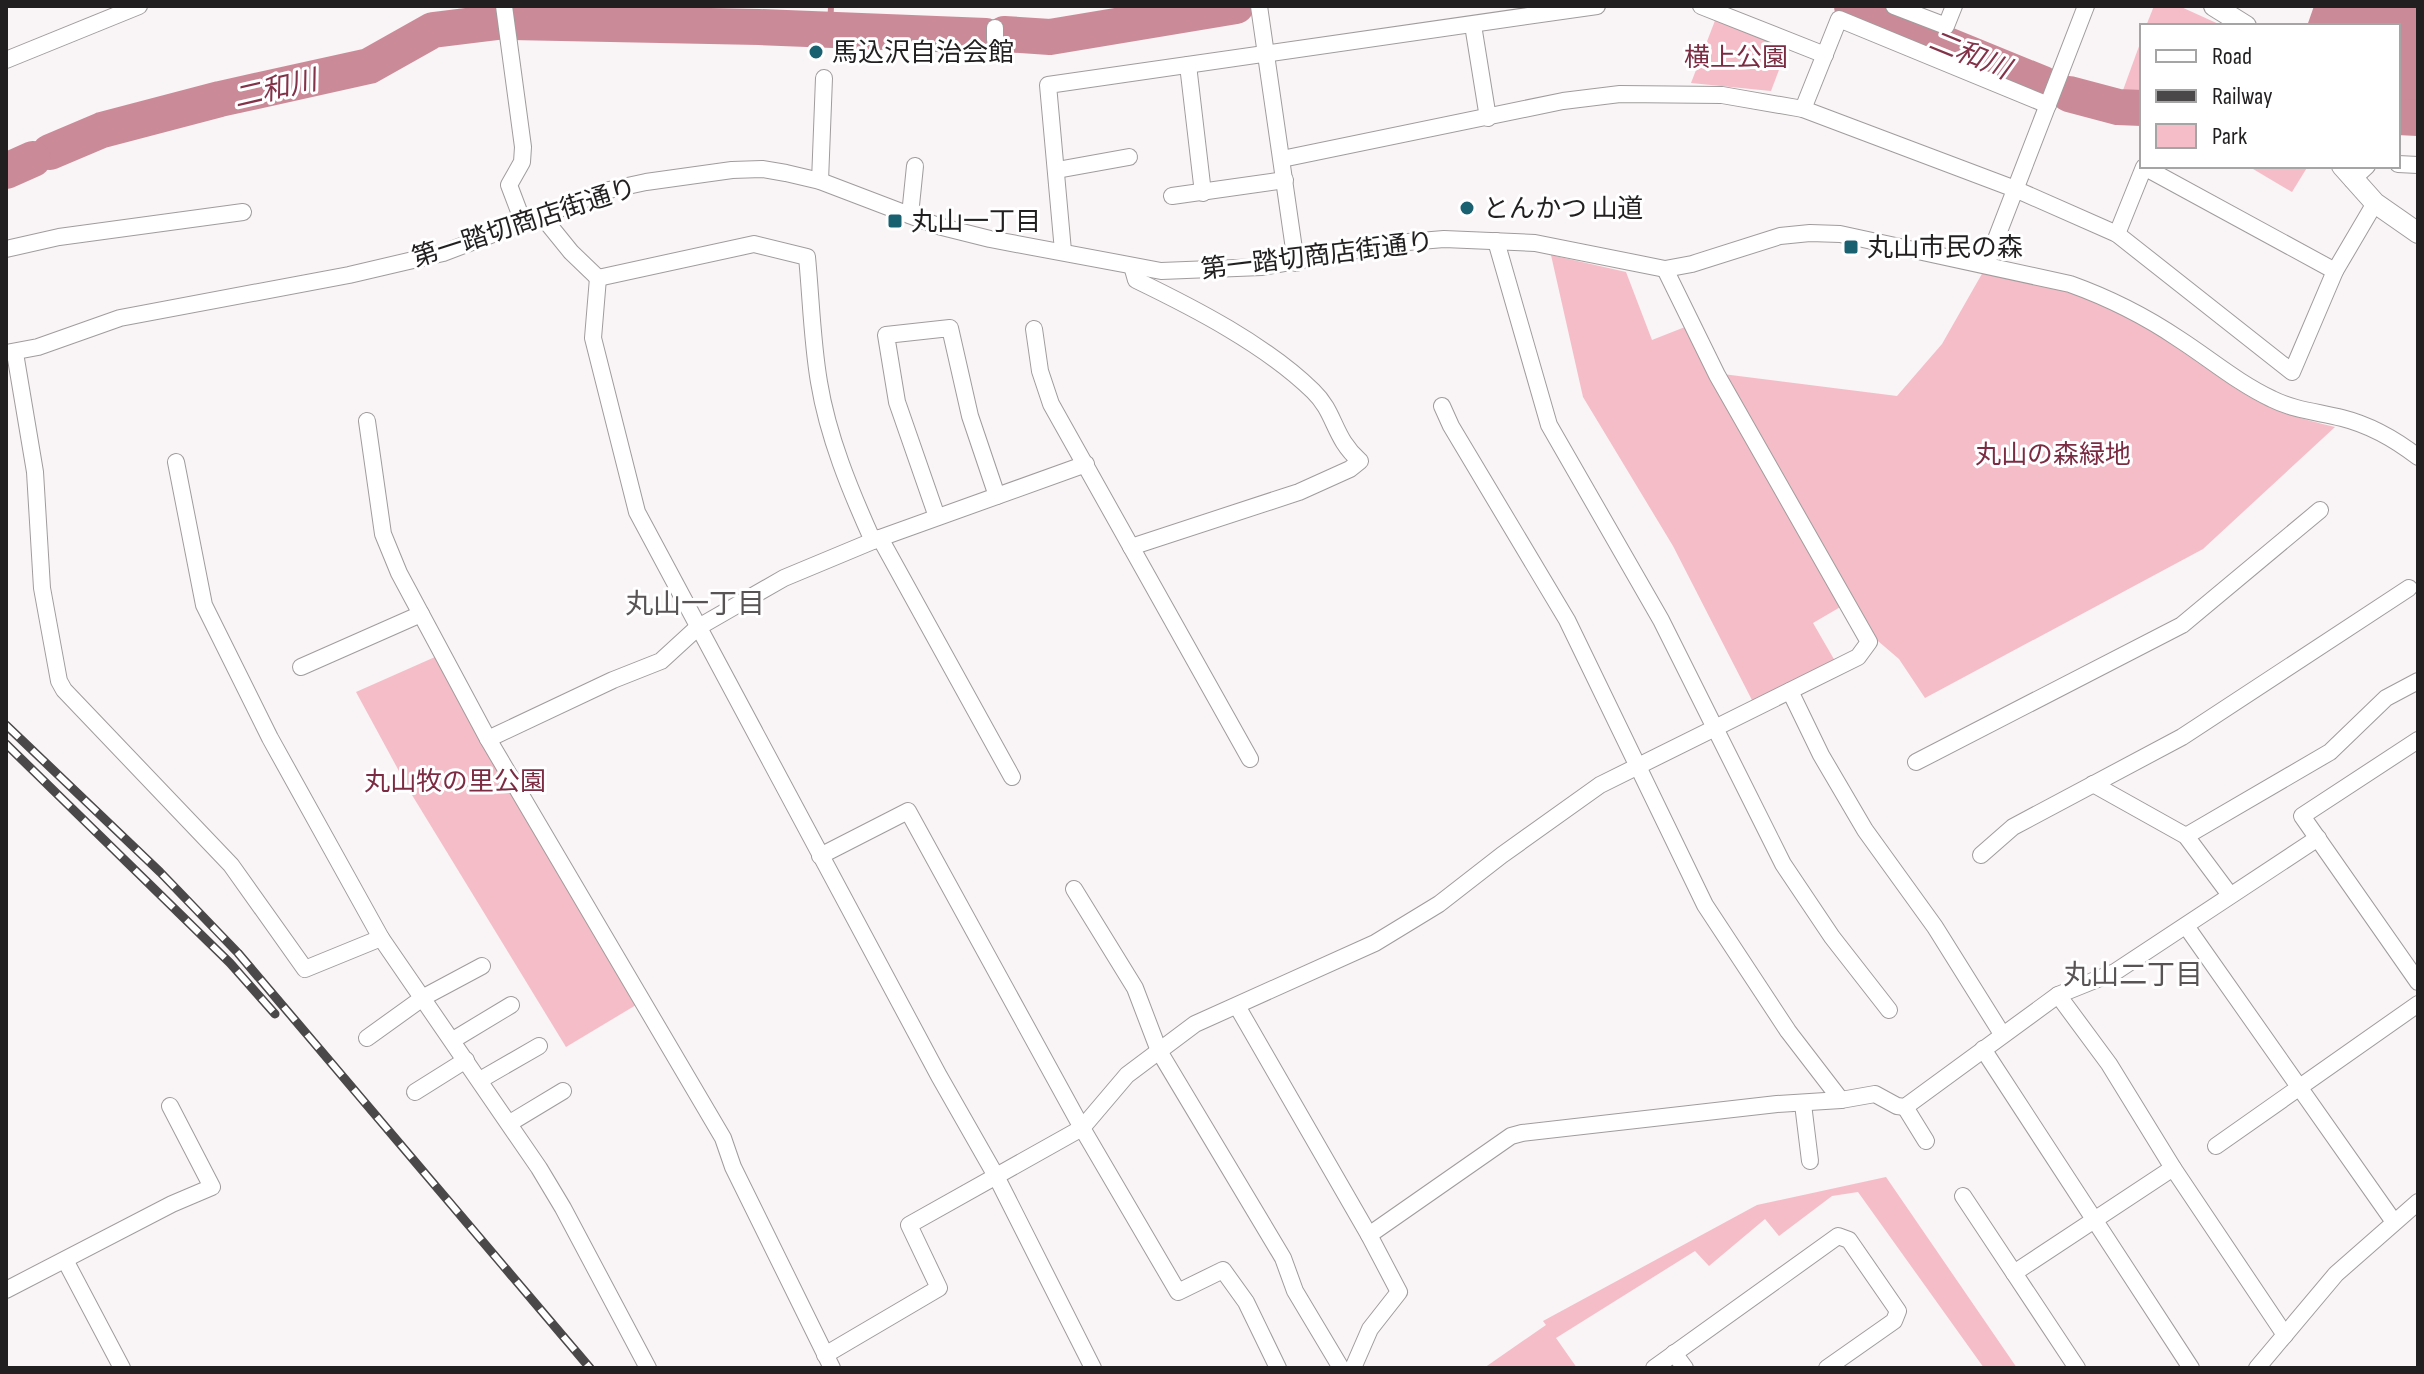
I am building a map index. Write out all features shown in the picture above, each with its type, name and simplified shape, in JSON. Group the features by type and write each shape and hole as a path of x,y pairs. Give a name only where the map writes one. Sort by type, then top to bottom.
{"street":[{"path":"6,60 139,6"},
{"path":"1063,251 1048,85 1597,6"},
{"path":"1701,6 1825,55"},
{"path":"1894,6 1946,26 1954,6"},
{"path":"1986,265 2086,6"},
{"path":"2214,6 2243,24"},
{"path":"504,9 523,147 522,162 509,185 523,222"},
{"path":"1259,9 1296,263"},
{"path":"1803,109 1839,19 2049,102"},
{"path":"1473,25 1488,118"},
{"path":"1188,65 1203,193"},
{"path":"820,181 824,78"},
{"path":"1282,159 1563,101 1620,94 1722,95 1803,109 2015,189 2117,234 2292,372 2335,271 2375,203"},
{"path":"1057,170 1129,157"},
{"path":"910,215 915,166"},
{"path":"2117,234 2144,168"},
{"path":"2146,168 2335,271"},
{"name":"第一踏切商店街通り","path":"10,353 38,347 120,318 349,275 443,253 609,190 732,170 762,169 820,181 938,226 990,239 1161,271 1296,263 1421,240 1535,243 1665,269 1692,264 1780,236 1840,234 2070,284 2111,300 2155,323 2264,395 2302,410 2345,418 2395,440 2418,457"},
{"path":"2354,171 2375,203 2418,233"},
{"path":"1172,196 1285,180"},
{"path":"6,249 59,237 243,212"},
{"path":"541,215 571,252 598,278"},
{"path":"1496,241 1549,425 1661,620 1783,864 1832,937 1889,1010"},
{"path":"598,278 754,244 807,257 819,383 837,454 852,495 1012,777"},
{"path":"1131,547 1299,492 1350,469 1360,461 1345,449 1327,408 1287,368 1219,324 1136,280 1132,266"},
{"path":"367,421 383,534 421,614 488,739 723,1138 733,1167 829,1361 939,1288 909,1225 1082,1128 1127,1075 1195,1024 1375,943 1439,904 1600,785 1858,657 1869,642 1717,375 1665,269"},
{"path":"598,278 593,338 637,512 820,856 996,1176 1093,1368"},
{"path":"937,517 897,402 886,335 950,328 970,416 997,496"},
{"path":"1034,329 1040,371 1048,397 1250,759"},
{"path":"10,353 35,472 42,588 59,681 64,690 231,865 305,969 381,938"},
{"path":"1442,406 1567,620 1705,905 1788,1031 1841,1100"},
{"path":"176,462 204,605 270,738 381,938 510,1123 563,1208 648,1368"},
{"path":"488,739 613,680 661,661 697,628 784,578 876,539 1086,464"},
{"path":"1916,762 2182,625 2320,510"},
{"path":"1981,855 2013,827 2182,737 2409,588"},
{"path":"301,667 421,614"},
{"path":"2186,836 2330,752 2386,698 2418,681"},
{"path":"1790,691 1821,755 1865,830 1935,927 2002,1034"},
{"path":"2418,740 2302,816 2418,982"},
{"path":"2093,784 2186,836 2230,895"},
{"path":"820,856 908,811 1082,1128 1178,1292 1223,1270 1246,1302 1278,1368"},
{"path":"1369,1235 1511,1136 1522,1133 1875,1094 1905,1107 2058,995 2115,972 2318,838"},
{"path":"1074,889 1135,988 1159,1051 1283,1258 1295,1291 1341,1368"},
{"path":"2186,926 2394,1222"},
{"path":"367,1038 424,997 482,966"},
{"path":"2058,995 2109,1064 2173,1168 2285,1335"},
{"path":"2216,1146 2418,1004"},
{"path":"453,1040 511,1005"},
{"path":"1237,1006 1399,1292 1370,1329 1353,1368"},
{"path":"480,1080 539,1046"},
{"path":"1983,1049 2191,1368"},
{"path":"415,1092 466,1060"},
{"path":"510,1123 563,1091"},
{"path":"1803,1104 1810,1161"},
{"path":"6,1290 172,1204 212,1187 170,1106"},
{"path":"1905,1107 1926,1141"},
{"path":"2014,1273 2173,1168"},
{"path":"1963,1196 2077,1368"},
{"path":"2257,1368 2336,1274 2417,1203"},
{"path":"1654,1368 1838,1236 1849,1240 1898,1311 1894,1321 1827,1368"},
{"path":"65,1260 122,1368"},
{"path":"1674,1353 1685,1368"}],"green space":[{"path":"2154,6 2179,6 2219,24 2147,24"},
{"name":"横上公園","path":"1716,18 1788,46 1771,91 1691,83"},
{"path":"2140,44 2140,104 2118,104"},
{"path":"2251,168 2307,168 2292,192"},
{"name":"丸山の森緑地","path":"1551,255 1626,272 1652,340 1685,327 1707,372 1897,396 1942,344 1983,272 2062,291 2108,307 2160,336 2265,405 2335,427 2203,549 1925,698 1899,659 1878,641 1854,599 1813,623 1835,661 1754,704 1673,546 1583,397"},
{"name":"丸山牧の里公園","path":"435,657 636,1005 566,1047 412,795 356,692"},
{"path":"1886,1177 2017,1368 1984,1368 1858,1192 1832,1196 1779,1236 1765,1219 1709,1266 1695,1251 1556,1338 1577,1368 1484,1368 1546,1325 1543,1321 1757,1205"}],"shaded area":[{"path":"2314,6 2418,6 2418,108 2400,108 2400,24 2308,24"}],"waterway":[{"path":"830,30 831,6"},
{"name":"二和川","path":"1004,34 1050,37 1236,6"},
{"name":"二和川","path":"1852,6 2043,84"},
{"name":"二和川","path":"50,152 102,130 220,99 369,66 433,30 498,22"},
{"name":"二和川","path":"512,22 986,36"},
{"name":"二和川","path":"2069,94 2118,107 2140,108"},
{"name":"二和川","path":"2400,117 2418,118"},
{"name":"二和川","path":"6,171 33,159"}],"railway":[{"path":"6,725 160,872 238,953 590,1368"},
{"path":"6,744 230,963 275,1014"}],"place":[{"name":"馬込沢自治会館","path":"816,52"},
{"name":"とんかつ 山道","path":"1467,208"},
{"name":"丸山一丁目","path":"895,221"},
{"name":"丸山市民の森","path":"1851,247"}],"district":[{"name":"丸山一丁目","path":"695,603"},
{"name":"丸山二丁目","path":"2133,974"}]}
